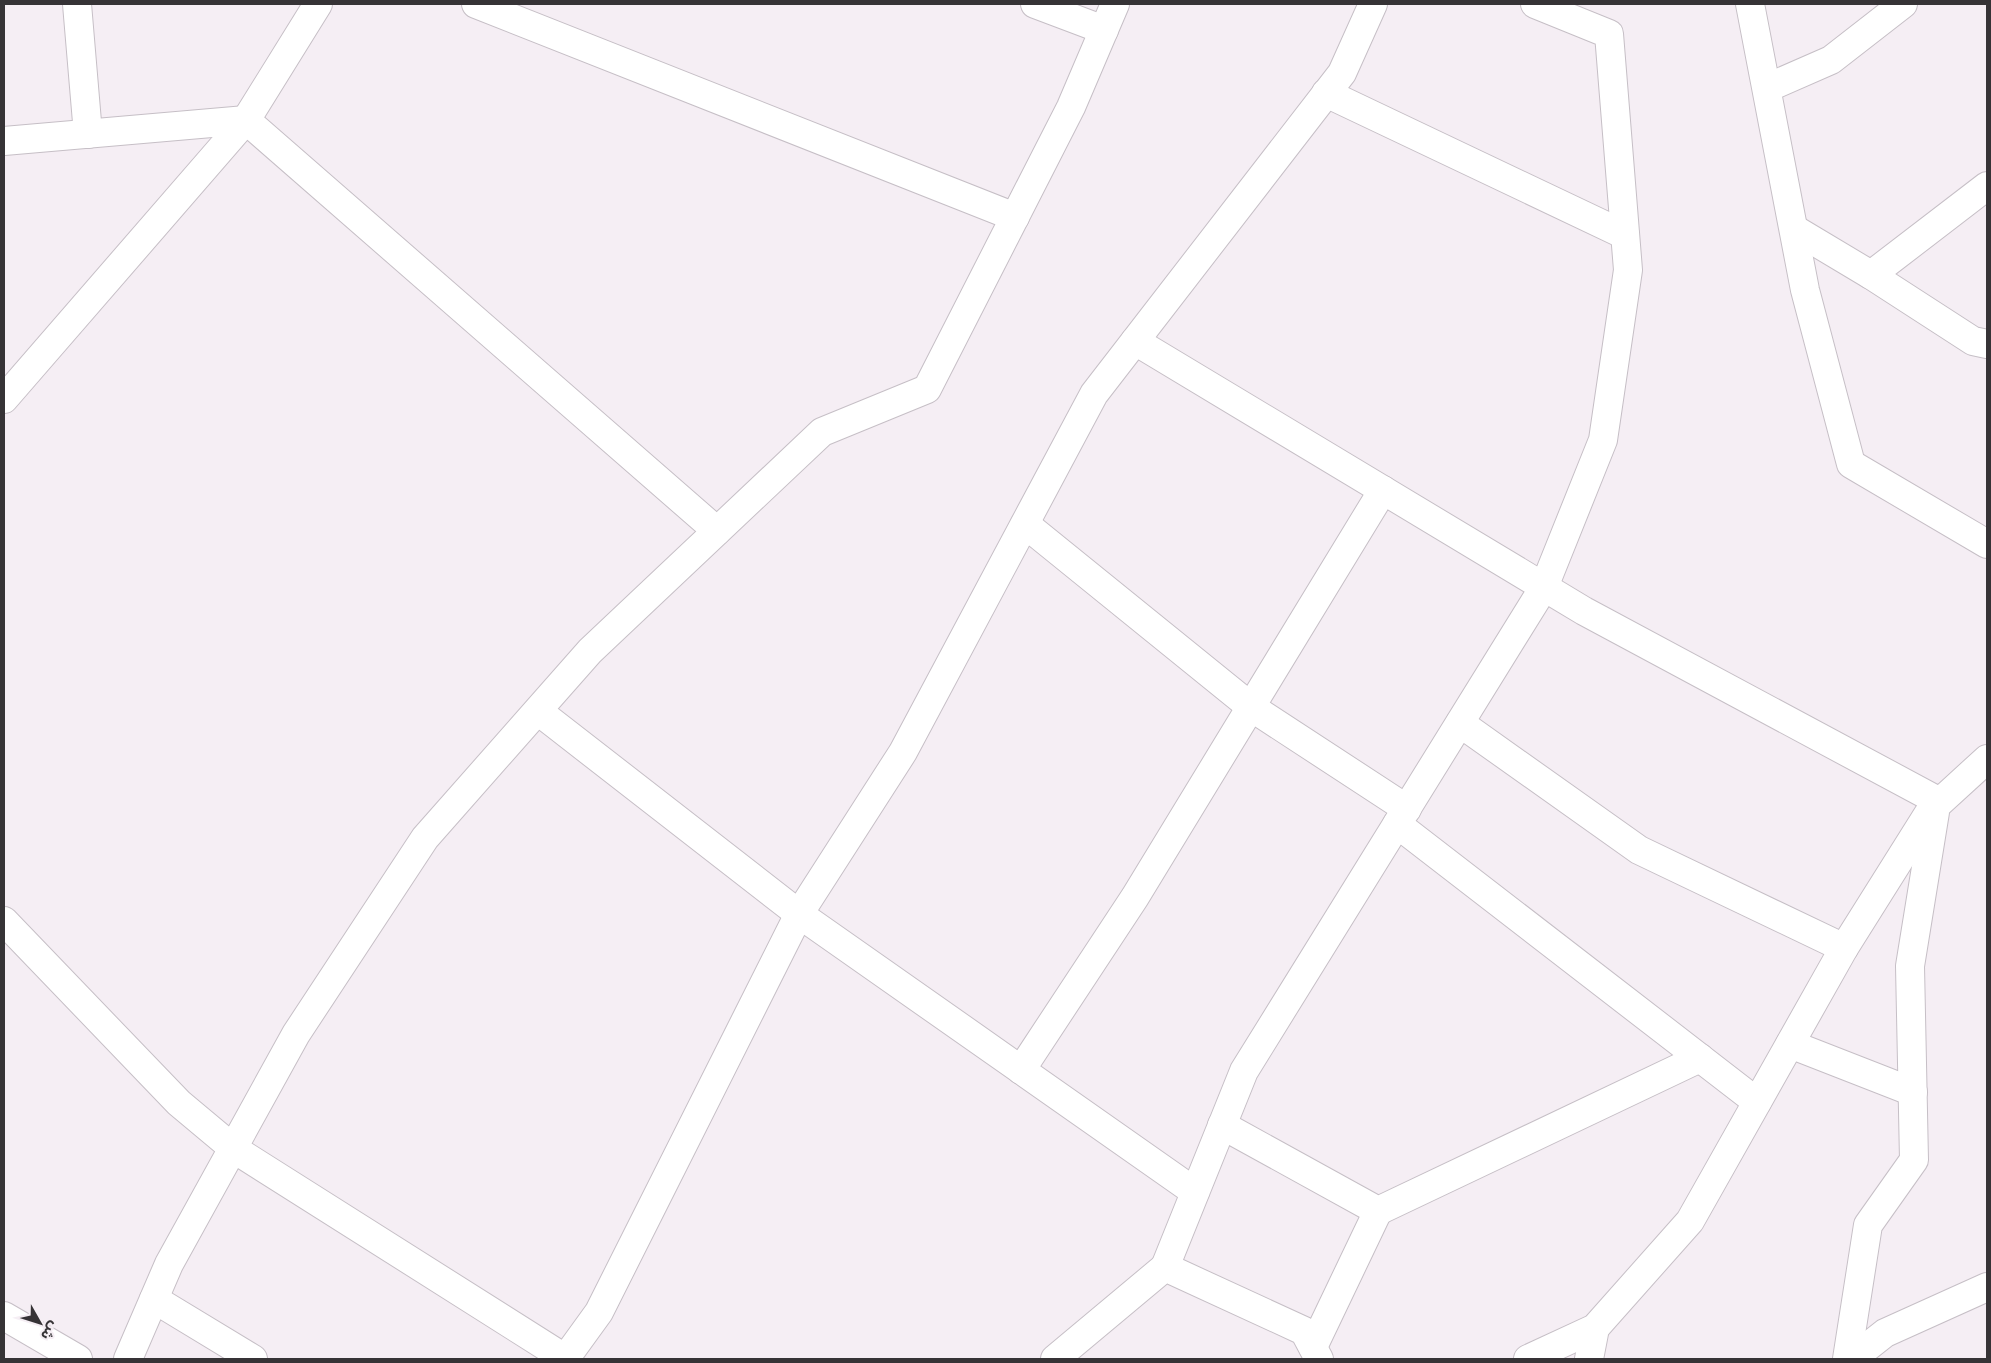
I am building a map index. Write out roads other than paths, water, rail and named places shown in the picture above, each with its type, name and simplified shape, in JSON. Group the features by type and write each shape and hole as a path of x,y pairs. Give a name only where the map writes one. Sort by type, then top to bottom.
{"street":[{"path":"77,4 88,134"},
{"path":"4,400 246,120 318,4"},
{"path":"476,4 1015,217"},
{"path":"1035,4 1104,30"},
{"path":"128,1359 170,1264 296,1034 425,838 590,652 822,432 927,389 1071,107 1115,4"},
{"path":"4,921 179,1103 234,1148 565,1359 598,1312 799,914 903,752 1094,394 1342,73 1373,4"},
{"path":"1055,1359 1165,1267 1244,1071 1544,587 1603,440 1628,270 1609,34 1535,4"},
{"path":"1750,4 1805,290 1850,464 1987,544"},
{"path":"1767,88 1831,60 1903,4"},
{"path":"1326,93 1625,235"},
{"path":"4,141 246,120 717,531"},
{"path":"1871,275 1987,186"},
{"path":"1794,230 1871,275 1972,341 1987,344"},
{"path":"1135,341 1584,611 1940,802 1987,759"},
{"path":"1021,1070 1135,897 1383,490"},
{"path":"1025,524 1251,707 1402,817 1757,1102"},
{"path":"538,711 799,914 1195,1192"},
{"path":"1460,723 1639,850 1844,948"},
{"path":"1528,1359 1594,1328 1690,1221 1844,948 1937,800"},
{"path":"1847,1359 1868,1225 1914,1160 1910,966 1937,800"},
{"path":"1790,1044 1913,1092"},
{"path":"1316,1353 1378,1211 1700,1058"},
{"path":"1222,1125 1378,1211"},
{"path":"1165,1267 1304,1331 1316,1353"},
{"path":"1852,1359 1884,1333 1987,1287"},
{"path":"154,1299 253,1359"},
{"path":"4,1316 78,1359"},
{"path":"1589,1359 1594,1328"}]}
